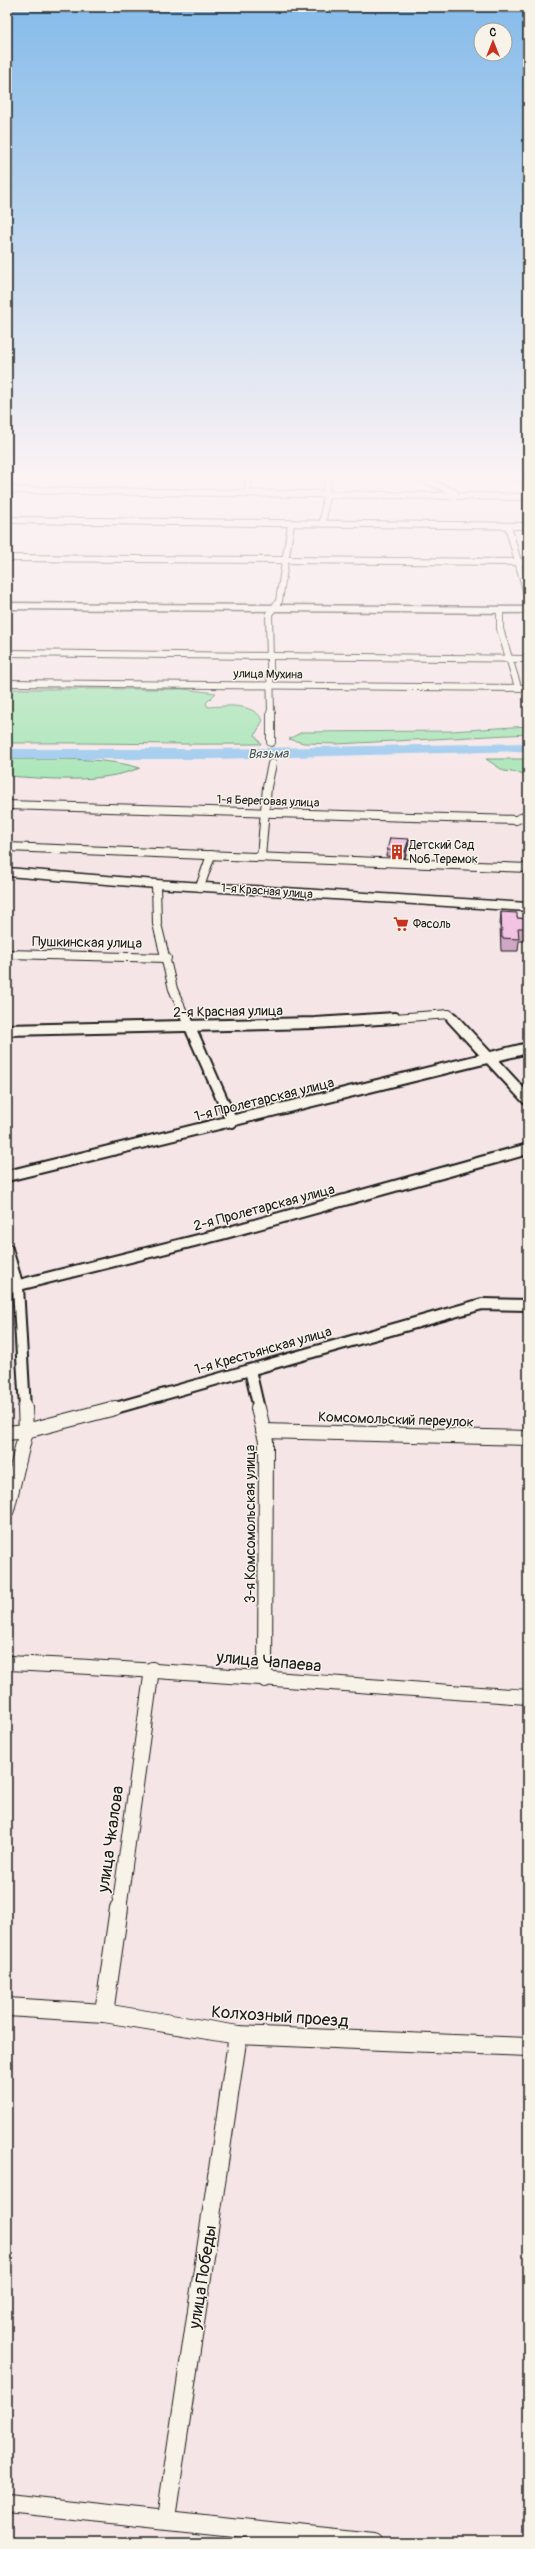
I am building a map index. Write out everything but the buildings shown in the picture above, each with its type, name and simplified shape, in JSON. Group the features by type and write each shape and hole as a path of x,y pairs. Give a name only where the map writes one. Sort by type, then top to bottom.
{"main road":[{"path":"7,606 528,610"},
{"name":"1-я Красная улица","path":"7,872 200,887 528,907"}],"street":[{"path":"271,742 268,656 269,614 275,608 279,601 280,596"},
{"path":"500,610 500,629 518,687"},
{"path":"7,653 528,658"},
{"name":"улица Мухина","path":"7,683 270,684 528,688"},
{"path":"261,857 272,764"},
{"name":"1-я Береговая улица","path":"7,805 76,805 265,813 516,820 528,815"},
{"path":"7,847 528,868"},
{"path":"200,887 211,855"},
{"path":"156,884 157,924 167,958 173,989 232,1122"},
{"name":"Пушкинская улица","path":"7,954 167,958"},
{"name":"2-я Красная улица","path":"7,1030 315,1023 449,1014 491,1058"},
{"name":"1-я Пролетарская улица","path":"7,1176 232,1122 528,1048"},
{"path":"491,1058 528,1100"},
{"name":"2-я Пролетарская улица","path":"12,1288 222,1234 528,1148"},
{"path":"7,1249 26,1431 7,1510"},
{"name":"1-я Крестьянская улица","path":"7,1433 26,1431 250,1370 482,1304 528,1305"},
{"name":"3-я Комсомольская улица","path":"250,1370 266,1441 265,1680"},
{"name":"Комсомольский переулок","path":"264,1431 528,1438"},
{"name":"улица Чапаева","path":"7,1663 152,1669 265,1680 528,1697"},
{"name":"улица Чкалова","path":"104,2013 152,1669"},
{"name":"Колхозный проезд","path":"7,2007 104,2013 238,2035 528,2047"},
{"name":"улица Победы","path":"166,2518 238,2035"},
{"path":"7,2503 166,2518 374,2542"}],"green space":[{"path":"7,689 183,689 216,693 206,703 208,707 238,706 252,710 258,714 263,720 255,735 261,744 7,743"},
{"path":"528,726 528,734 337,744 304,743 289,739 302,732 452,731"},
{"path":"7,759 92,760 125,764 140,768 124,773 91,778 58,779 7,776"},
{"path":"486,759 528,759 528,774 504,771"}],"waterway":[{"name":"Вязьма","path":"7,754 212,754 528,747"}],"place":[{"name":"Детский Сад №6 Теремок","path":"397,852"},
{"name":"Фасоль","path":"401,924"}]}
